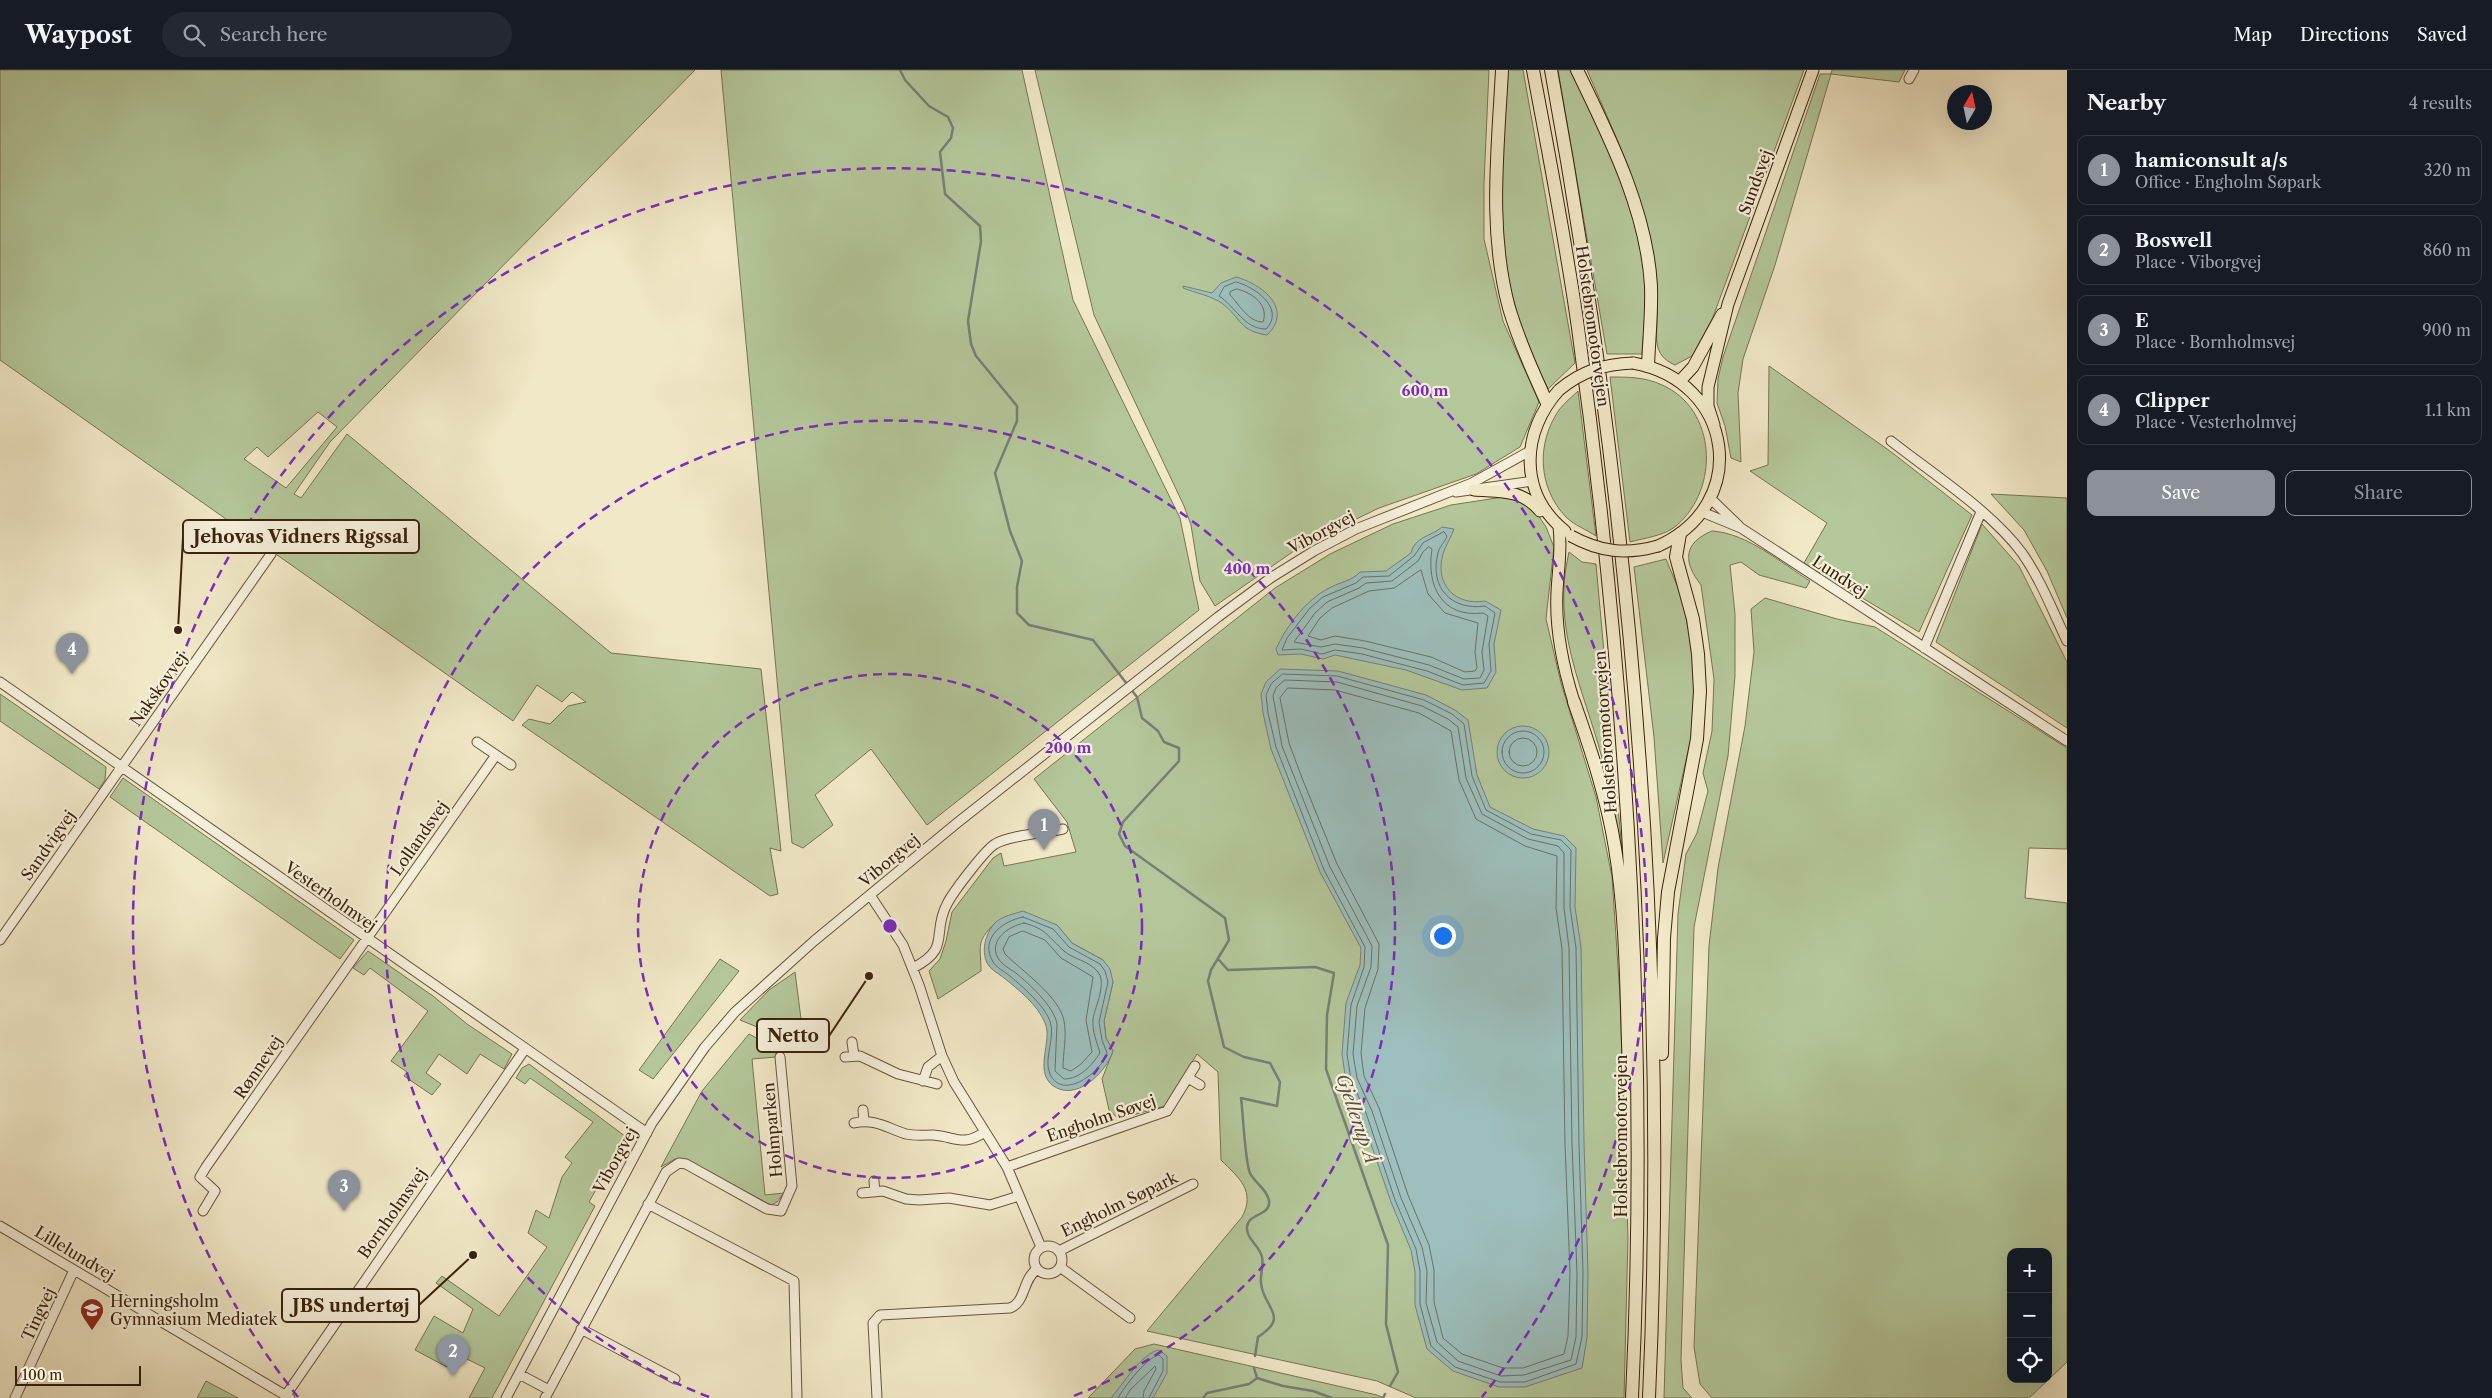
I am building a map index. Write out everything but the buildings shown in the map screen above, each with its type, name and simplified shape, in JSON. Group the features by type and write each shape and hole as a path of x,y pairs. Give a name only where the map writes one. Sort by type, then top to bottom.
{"highway":[{"path":"1502,70 1495,193 1498,246 1509,306 1519,338 1547,403"},
{"name":"Holstebromotorvejen","path":"1533,70 1578,324 1604,529 1625,765 1637,1025 1637,1223 1632,1398"},
{"name":"Holstebromotorvejen","path":"1551,70 1572,184 1593,329 1619,528 1636,704 1653,1026 1654,1202 1649,1398"},
{"path":"1577,70 1607,133 1627,182 1643,238 1651,285 1648,366"},
{"path":"1654,1202 1668,892 1697,739 1700,691 1698,654 1693,619 1676,557 1680,534"},
{"path":"1574,702 1605,797 1615,849 1621,897 1632,1182 1637,1223"}],"main road":[{"name":"Sundsvej","path":"1714,425 1699,400 1680,381 1648,366 1633,363 1593,369 1572,380 1547,403 1534,431 1530,451 1533,482 1545,510 1560,527 1587,545 1613,551 1640,551 1658,546 1680,534 1702,512 1716,484 1719,462 1718,440 1714,425 1708,406 1708,387 1728,304 1813,70"},
{"name":"Sundsvej","path":"1680,381 1693,367 1728,304"},
{"path":"1474,490 1518,494 1533,502 1543,514 1552,530 1555,545 1557,628 1566,677 1574,702"},
{"path":"1557,593 1561,555 1560,527"}],"street":[{"path":"1909,79 1914,70"},
{"path":"1892,441 2002,530 2021,553 2037,577 2067,642"},
{"name":"Viborgvej","path":"506,1398 646,1133 705,1047 735,1012 814,941 957,822 1218,616 1314,550 1356,529 1501,468 1530,451"},
{"name":"Viborgvej","path":"1443,494 1533,482"},
{"name":"Lundvej","path":"1710,498 1740,528"},
{"name":"Lundvej","path":"1702,512 1740,528 2067,741"},
{"path":"1924,648 1982,512"},
{"name":"Nakskovvej","path":"121,767 270,554"},
{"name":"Vesterholmvej","path":"0,682 646,1133"},
{"path":"477,742 511,765"},
{"name":"Lollandsvej","path":"366,939 496,755"},
{"name":"Sandvigvej","path":"0,940 121,767"},
{"path":"1043,819 1047,832"},
{"path":"913,968 934,954 939,943 947,904 987,851 1003,840 1063,829"},
{"path":"870,895 899,938 913,968 942,1056 954,1082 1008,1167 1041,1247"},
{"name":"Rønnevej","path":"203,1211 215,1191 200,1177 366,939"},
{"path":"852,1042 849,1057 860,1056 898,1074 937,1084"},
{"name":"Bornholmsvej","path":"288,1397 525,1050"},
{"path":"923,1081 928,1067 942,1056"},
{"name":"Holmparken","path":"518,1374 547,1394 666,1172 679,1163 686,1164 767,1209 780,1212 784,1208 792,1186 780,1057"},
{"name":"Engholm Søvej","path":"1008,1167 1167,1111 1195,1066"},
{"path":"1188,1078 1200,1086"},
{"path":"863,1110 864,1120"},
{"path":"854,1123 871,1120 907,1134 935,1135 960,1140 973,1140 985,1132"},
{"path":"874,1181 875,1192"},
{"name":"Engholm Søpark","path":"1059,1251 1193,1184"},
{"path":"862,1193 884,1191 912,1200 949,1198 979,1205 1001,1203 1020,1196"},
{"path":"648,1204 794,1281 797,1398"},
{"name":"Lillelundvej","path":"0,1226 288,1397"},
{"path":"1051,1246 1059,1251 1062,1259 1060,1267 1049,1274 1037,1269 1034,1256 1041,1247 1051,1246"},
{"path":"1060,1267 1130,1318"},
{"path":"877,1398 873,1323 876,1318 880,1315 1010,1308 1016,1306 1027,1279 1037,1269"},
{"name":"Tingvej","path":"15,1398 74,1270"},
{"path":"581,1329 675,1379"}],"green space":[{"path":"0,70 695,70 330,442 294,494 301,498 347,434 611,653 761,669 781,851 770,848 778,894 770,896 522,725 529,719 550,724 568,706 586,702 572,692 562,702 537,685 513,721 0,360","holes":["318,412 337,427 286,488 244,459 257,447 268,457"]},
{"path":"721,70 1022,70 1073,300 1180,518 1199,610 927,825 871,749 815,795 833,825 803,848 792,843"},
{"path":"1035,70 1489,70 1484,183 1484,239 1503,321 1539,402 1520,447 1476,474 1379,508 1301,546 1215,606 1200,581 1191,525 1184,506 1094,315"},
{"path":"1507,70 1523,70 1575,363 1548,389 1532,355 1519,319 1505,264 1501,223 1501,179"},
{"path":"1558,70 1572,70 1618,173 1635,227 1642,254 1646,282 1642,354 1607,354"},
{"path":"1587,70 1804,70 1713,317 1692,356 1675,365 1662,356 1657,345 1656,283 1652,251 1645,220 1625,160"},
{"path":"1832,70 1905,70 1899,82 1831,74"},
{"path":"1820,74 1831,74 1775,265 1743,359 1738,393 1741,462 1731,458 1725,426 1717,403 1718,379 1723,357"},
{"path":"1769,366 1890,451 1972,515 1919,632 1804,563 1827,523 1750,471 1768,465"},
{"path":"1610,377 1630,377 1649,380 1662,385 1680,396 1694,412 1702,430 1706,451 1705,471 1700,492 1690,510 1671,529 1630,542"},
{"path":"1578,391 1596,536 1569,520 1557,505 1545,479 1543,465 1546,437 1552,423 1561,407"},
{"path":"1991,494 2067,498 2067,618 2047,571 2024,530"},
{"path":"1510,496 1523,501 1536,512 1546,527 1554,547 1546,619 1561,683 1596,797 1612,877 1620,997 1628,1237 1624,1398 1416,1398 1377,1381 1147,1331 1242,1217 1246,1208 1247,1200 1244,1185 1221,1160 1218,1072 1197,1054 1165,1106 1119,1119 1109,1110 1102,1079 1113,1051 1106,1038 1104,1021 1113,982 1103,960 1072,943 1057,925 995,923 984,935 980,945 981,971 938,999 929,971 940,959 952,912 993,858 1001,853 1004,866 1076,852 1067,822 1034,779 1275,588 1330,554 1393,524 1451,505"},
{"path":"1982,524 2019,566 2067,662 2067,728 1936,642"},
{"path":"1712,531 1738,537 1751,543 1810,581 1806,588 1759,575 1741,562 1730,565 1735,614 1735,676 1728,756 1694,927 1681,1360 1683,1388 1692,1398 1664,1398 1678,914 1686,854 1697,833 1708,791 1703,773 1712,731 1714,679 1701,585 1691,569 1689,554 1691,547 1696,541"},
{"path":"1569,552 1582,562 1596,564 1622,851 1602,758 1578,682 1567,632 1564,580"},
{"path":"1666,559 1681,595 1691,641 1695,682 1691,738 1663,863 1654,737 1634,567"},
{"path":"1765,598 1837,619 1875,627 2067,748 2067,849 2029,848 2025,898 2067,903 2067,1362 2052,1376 2052,1248 2007,1248 2007,1383 2045,1383 2029,1398 1712,1398 1700,1384 1694,1347 1709,946 1718,868 1745,726 1754,652 1751,609"},
{"path":"0,694 106,767 105,780 99,789 0,721"},
{"path":"123,778 354,940 340,959 110,797"},
{"path":"368,951 433,996 467,1024 512,1054 504,1069 480,1054 467,1074 439,1054 426,1073 441,1084 432,1095 404,1076 407,1072 391,1061 428,1011 370,968 364,975 353,968"},
{"path":"720,959 739,971 653,1079 639,1070"},
{"path":"795,972 805,1050 783,1046 762,1029 740,1020 769,990"},
{"path":"749,1034 776,1048 776,1057 752,1059 765,1195 784,1193 777,1202 771,1205 689,1162 675,1159 661,1167 702,1091"},
{"path":"529,1064 626,1137 589,1202 595,1206 492,1398 469,1398 485,1368 455,1353 447,1367 415,1350 434,1316 463,1333 473,1309 436,1283 442,1276 499,1316 547,1247 528,1233 536,1210 549,1218 562,1177 572,1163 565,1157 593,1122 530,1078 525,1084 516,1078 522,1068"},
{"path":"1154,1344 1384,1398 1088,1398 1135,1349"},
{"path":"206,1381 238,1398 197,1398"}],"water":[{"path":"1236,277 1256,285 1271,299 1276,307 1277,316 1274,325 1267,335 1246,327 1219,301 1183,288 1183,286 1212,293 1221,283"},
{"path":"1442,527 1454,529 1444,551 1441,565 1445,584 1450,591 1465,600 1474,602 1485,601 1501,610 1494,644 1496,672 1487,688 1462,690 1406,670 1335,655 1323,659 1301,654 1278,655 1276,649 1286,631 1298,614 1313,599 1329,588 1350,579 1360,572 1386,571 1411,553 1419,540"},
{"path":"1280,669 1338,671 1426,695 1455,710 1468,720 1477,775 1490,807 1533,829 1564,836 1576,848 1575,907 1581,947 1588,1273 1587,1338 1582,1368 1525,1387 1499,1387 1453,1371 1427,1349 1415,1305 1415,1272 1411,1250 1391,1202 1361,1115 1346,1082 1342,1054 1346,1003 1360,965 1361,948 1320,872 1271,749 1263,713 1261,694 1266,682"},
{"path":"1523,726 1533,728 1541,734 1547,742 1549,752 1547,762 1541,770 1533,776 1523,778 1513,776 1505,770 1499,762 1497,752 1499,742 1505,734 1513,728"},
{"path":"1023,911 1057,925 1072,943 1103,960 1110,969 1113,982 1104,1021 1106,1038 1113,1051 1104,1068 1097,1076 1080,1088 1061,1090 1052,1085 1047,1079 1044,1063 1047,1030 1042,1016 1027,998 992,969 986,961 984,950 986,938 992,927 1001,919"},
{"path":"1159,1350 1167,1356 1167,1373 1153,1398 1111,1398 1146,1357"}],"waterway":[{"path":"900,70 905,80 929,106 948,117 953,128 951,138 940,152 945,194 980,226 981,241 968,321 971,344 976,356 1017,406 1017,421 995,473 1010,531 1022,561 1017,587 1017,613 1029,625 1093,640 1137,697 1142,718 1158,731 1164,742 1179,748 1179,761 1123,822 1119,834 1125,846 1225,918 1229,940 1211,970 1208,981 1224,1047 1244,1057 1270,1063 1280,1082 1277,1106 1241,1098 1248,1167 1252,1176 1266,1193 1269,1201 1267,1209 1251,1219 1247,1227 1249,1235 1261,1253 1263,1263 1261,1283 1274,1317 1273,1323 1268,1330 1258,1337 1255,1356"},
{"name":"Gjellerup Å","path":"1219,960 1228,970 1315,967 1334,973 1327,1015 1326,1069 1388,1245 1386,1324 1398,1372 1390,1386"},
{"path":"1203,1398 1207,1393 1249,1384 1257,1378 1254,1368"},
{"path":"1257,1378 1283,1386 1313,1391 1332,1398"},
{"name":"Gjellerup Å","path":"1383,1398 1385,1394"}],"place":[{"name":"Jehovas Vidners Rigssal","path":"178,630"},
{"name":"Clipper","path":"72,674"},
{"name":"hamiconsult a/s","path":"1044,850"},
{"name":"Netto","path":"869,976"},
{"name":"E","path":"344,1211"},
{"name":"JBS undertøj","path":"473,1255"},
{"name":"Herningsholm Gymnasium Mediatek","path":"92,1331"},
{"name":"Boswell","path":"453,1376"}]}
